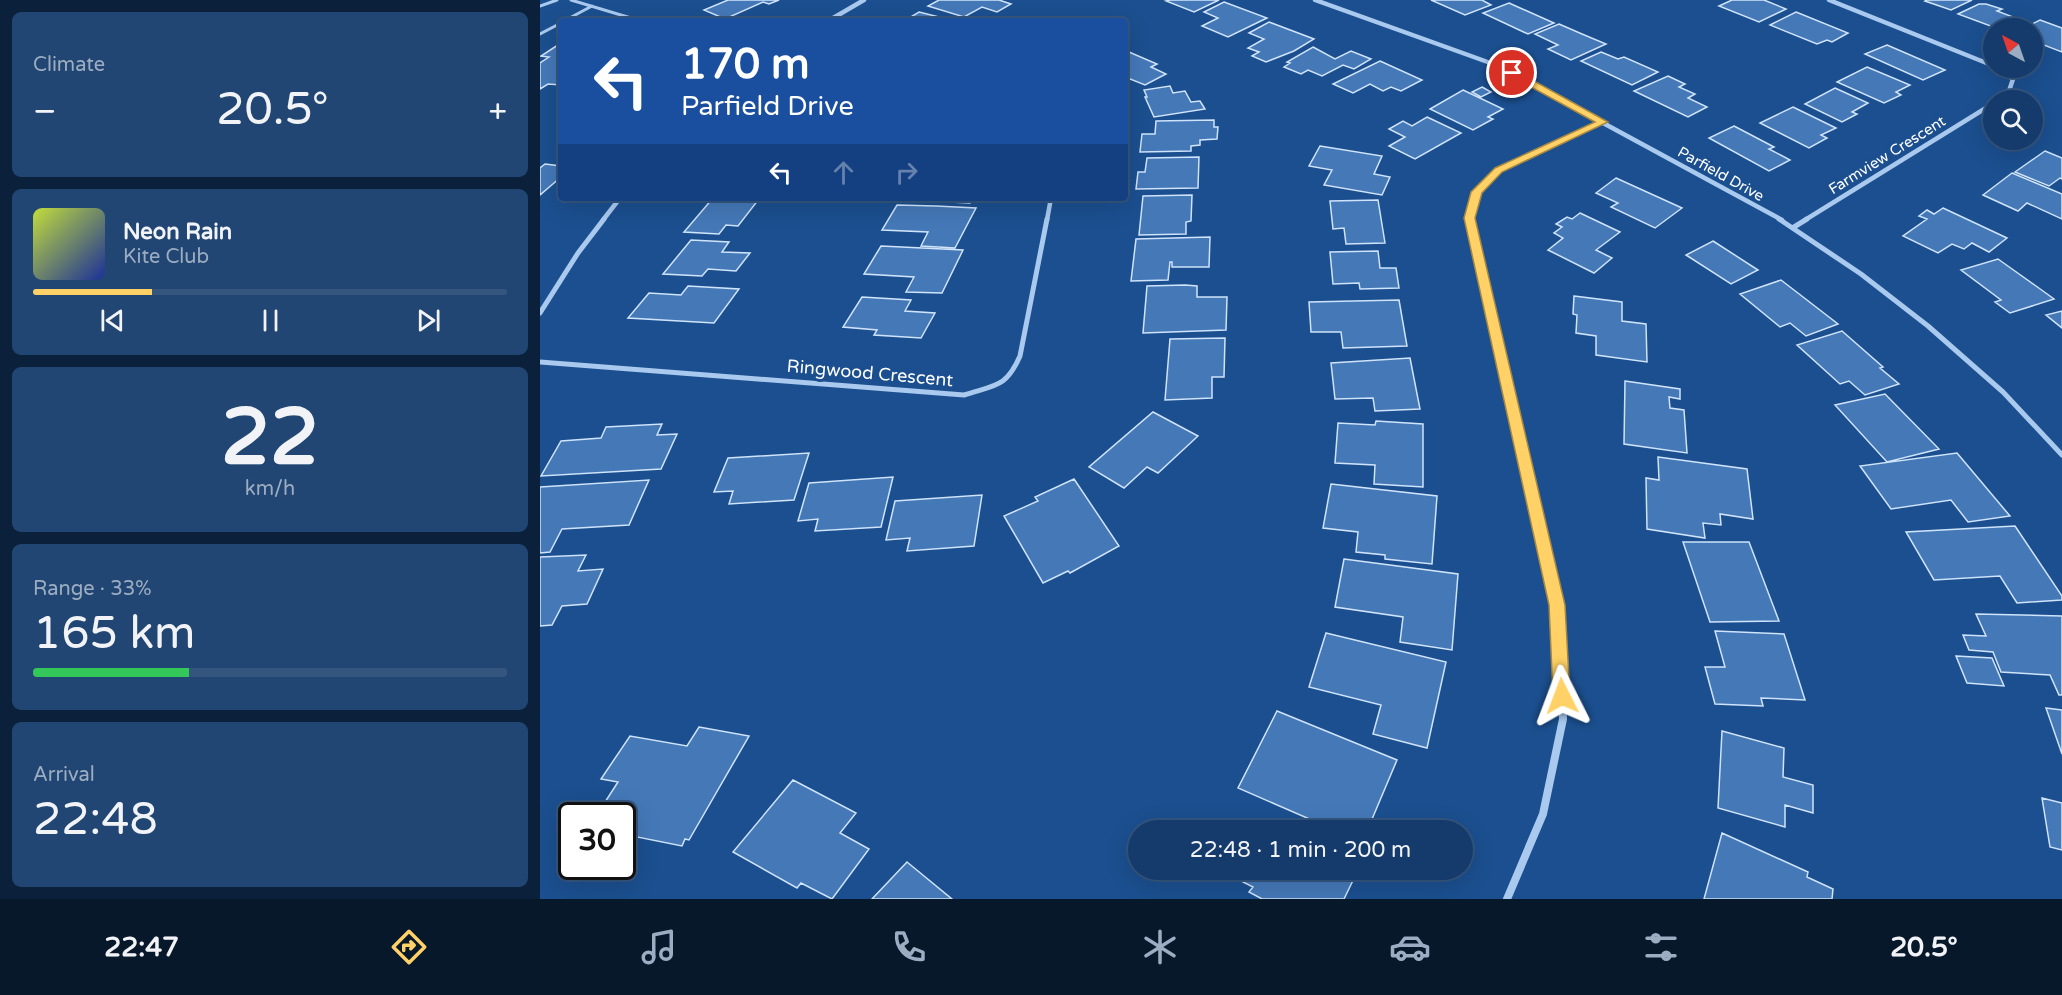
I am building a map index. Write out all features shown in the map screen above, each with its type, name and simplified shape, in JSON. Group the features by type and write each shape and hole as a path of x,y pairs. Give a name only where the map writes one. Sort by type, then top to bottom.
{"street":[{"path":"833,18 864,0"},
{"name":"Parfield Drive","path":"1315,0 1496,65 1794,227 1861,274 1928,326 2002,392 2062,455"},
{"name":"Farmview Crescent","path":"1829,0 1983,62"},
{"name":"Farmview Crescent","path":"1794,227 1983,109"},
{"path":"1507,899 1543,814 1563,719 1557,605 1469,218 1477,192 1498,170 1603,122"},
{"path":"540,313 579,253 618,201"},
{"name":"Ringwood Crescent","path":"540,362 964,395 1001,383 1012,374 1020,356 1050,201"}],"lane":[{"path":"540,6 557,0"},
{"path":"571,0 631,18"},
{"path":"570,18 592,6"},
{"path":"540,33 558,24"}],"building":[{"path":"728,0 779,0 769,4 763,2 727,18 704,10"},
{"path":"939,0 999,0 1011,4 997,12 982,7 964,17 928,6"},
{"path":"1219,0 1194,12 1166,1"},
{"path":"1431,0 1482,0 1491,5 1465,15"},
{"path":"1732,0 1764,0 1786,9 1759,22 1719,6"},
{"path":"1972,0 1951,10 1925,1"},
{"path":"1224,2 1267,18 1228,37 1202,26 1218,18 1204,12"},
{"path":"1509,3 1554,23 1528,34 1483,13"},
{"path":"1979,4 1986,4 2002,9 1997,11 2013,17 1983,18 1983,23 1958,14"},
{"path":"919,12 943,18 909,18"},
{"path":"1796,12 1848,33 1832,42 1827,40 1817,44 1770,25"},
{"path":"2043,21 2062,28 2062,52 2043,45"},
{"path":"1269,22 1314,39 1294,51 1266,62 1252,56 1259,52 1248,48 1264,39 1249,33"},
{"path":"1559,24 1606,44 1571,60 1548,49 1558,45 1535,34"},
{"path":"558,45 558,85 548,84 540,89 540,63 549,57 541,56"},
{"path":"1887,45 1945,70 1923,80 1865,54"},
{"path":"1313,47 1335,59 1351,51 1371,59 1354,69 1343,65 1322,76 1308,70 1301,74 1284,67 1290,63 1287,62"},
{"path":"1128,52 1157,64 1151,67 1166,74 1145,85 1128,78"},
{"path":"1601,52 1618,59 1624,57 1658,72 1632,85 1581,61"},
{"path":"1380,61 1422,80 1401,91 1391,87 1383,91 1370,84 1353,93 1333,84"},
{"path":"1867,67 1910,85 1896,92 1901,95 1884,103 1837,82"},
{"path":"1668,76 1685,84 1679,87 1695,94 1688,98 1707,107 1688,117 1634,91"},
{"path":"1170,86 1173,93 1185,91 1191,102 1200,101 1205,109 1154,117 1144,90"},
{"path":"1482,87 1491,92 1481,97 1472,92"},
{"path":"1835,88 1868,103 1852,112 1857,114 1842,122 1805,104"},
{"path":"1463,90 1503,109 1488,117 1493,119 1473,130 1430,109"},
{"path":"1793,107 1836,128 1821,135 1827,138 1809,148 1760,123"},
{"path":"1427,117 1461,133 1415,159 1389,146 1405,137 1389,129 1403,121 1412,126"},
{"path":"1214,120 1214,127 1218,127 1217,139 1200,140 1200,145 1191,146 1191,151 1140,152 1142,134 1155,134 1156,121"},
{"path":"1734,126 1774,147 1769,149 1790,160 1769,171 1709,138"},
{"path":"1320,146 1382,156 1374,174 1390,177 1382,195 1324,185 1332,170 1309,166"},
{"path":"2045,151 2062,158 2062,179 2060,178 2049,186 2015,172"},
{"path":"1199,157 1198,188 1136,189 1138,172 1145,172 1147,158"},
{"path":"545,164 558,166 558,180 540,195 540,168"},
{"path":"2012,173 2062,194 2062,219 2027,203 2018,211 1983,195"},
{"path":"1616,178 1682,208 1655,228 1611,207 1618,203 1596,193"},
{"path":"1192,195 1191,221 1186,222 1186,234 1139,235 1143,196"},
{"path":"1378,200 1385,243 1346,244 1344,228 1333,229 1330,201"},
{"path":"710,201 757,201 738,226 726,225 719,234 684,232"},
{"path":"929,201 971,201 970,203"},
{"path":"897,205 976,208 955,248 921,246 928,232 882,230"},
{"path":"1943,208 2007,238 1989,252 1972,243 1964,249 1952,244 1938,253 1903,236 1927,219 1919,216 1927,210 1934,214"},
{"path":"1580,213 1620,232 1596,250 1612,258 1594,273 1548,250 1563,238 1554,233 1562,227 1556,224 1567,217 1572,219"},
{"path":"1210,237 1209,267 1172,267 1172,262 1170,262 1168,280 1131,281 1136,239"},
{"path":"691,240 729,242 722,252 750,253 736,271 708,269 702,276 663,274"},
{"path":"1713,241 1758,270 1731,284 1686,255"},
{"path":"881,246 963,250 942,293 906,292 914,277 864,274"},
{"path":"1378,251 1380,268 1396,268 1399,288 1360,289 1359,283 1333,284 1330,252"},
{"path":"1998,259 2054,299 2010,313 1995,302 2001,300 1961,270"},
{"path":"1781,280 1838,324 1806,336 1790,323 1780,327 1740,294"},
{"path":"688,286 739,289 714,323 628,318 649,293 681,295"},
{"path":"1147,286 1197,286 1197,297 1227,297 1226,330 1143,333"},
{"path":"1574,296 1622,302 1622,321 1646,324 1647,362 1596,355 1596,336 1576,333 1577,315 1573,314"},
{"path":"862,297 911,300 905,311 935,313 921,338 874,335 877,330 843,327"},
{"path":"1399,300 1407,346 1343,348 1341,332 1311,332 1309,302"},
{"path":"2062,311 2062,328 2046,315"},
{"path":"1842,331 1899,384 1865,395 1849,381 1840,384 1797,345"},
{"path":"1225,338 1224,377 1212,377 1212,398 1165,400 1170,339"},
{"path":"1410,358 1420,409 1375,411 1373,398 1335,399 1331,363"},
{"path":"1625,381 1680,389 1680,399 1669,397 1670,408 1684,410 1687,453 1624,444"},
{"path":"1885,394 1939,449 1887,462 1835,405"},
{"path":"1153,412 1198,436 1158,473 1147,467 1124,488 1089,467"},
{"path":"1376,421 1423,424 1423,487 1374,484 1375,465 1335,463 1338,423 1375,425"},
{"path":"662,424 657,435 677,434 661,469 541,476 561,441 601,438 606,427"},
{"path":"809,453 794,500 729,504 733,491 714,492 728,458"},
{"path":"1957,453 2010,516 1968,522 1951,500 1891,509 1860,466"},
{"path":"1658,457 1747,469 1753,519 1720,514 1721,525 1703,523 1705,538 1647,529 1646,478 1659,480"},
{"path":"893,477 881,527 815,531 818,519 798,521 809,483"},
{"path":"1074,479 1119,546 1070,573 1068,571 1043,583 1004,516 1038,501 1035,497"},
{"path":"649,480 629,525 562,529 550,552 540,553 540,487"},
{"path":"1331,484 1437,496 1432,564 1385,559 1385,555 1356,552 1358,532 1323,528"},
{"path":"982,495 974,546 907,551 910,538 886,540 895,501"},
{"path":"2015,526 2062,596 2062,600 2017,603 2000,576 1934,580 1906,532"},
{"path":"1683,542 1749,542 1779,621 1710,622"},
{"path":"586,555 578,571 603,569 587,604 562,606 552,625 540,626 540,557"},
{"path":"1344,559 1458,574 1452,650 1400,642 1403,617 1335,607"},
{"path":"1976,614 2062,616 2062,695 2059,695 2050,675 2001,672 1993,652 1969,650 1963,635 1986,636"},
{"path":"1715,631 1784,634 1805,700 1761,698 1763,706 1715,704 1705,667 1725,667"},
{"path":"1326,633 1446,662 1427,748 1373,734 1381,705 1309,687"},
{"path":"1956,656 1992,658 2004,686 1967,683"},
{"path":"2046,708 2062,710 2062,754"},
{"path":"1277,711 1397,760 1372,820 1312,820 1238,788"},
{"path":"699,727 749,736 689,840 685,839 682,846 636,837 636,802 605,802 618,782 601,779 630,736 687,746"},
{"path":"1722,731 1784,748 1783,777 1813,785 1813,813 1785,805 1785,827 1718,808"},
{"path":"793,780 856,813 840,833 869,849 832,899 801,883 797,888 733,852"},
{"path":"2042,798 2062,803 2062,850 2050,847"},
{"path":"1722,833 1808,872 1807,877 1833,889 1832,899 1704,899"},
{"path":"907,862 952,899 872,899"},
{"path":"1239,880 1353,880 1344,899 1262,899 1249,892 1253,887"}],"route":[{"path":"1512,73 1603,122 1498,170 1477,192 1469,218 1557,605 1562,696"}]}
